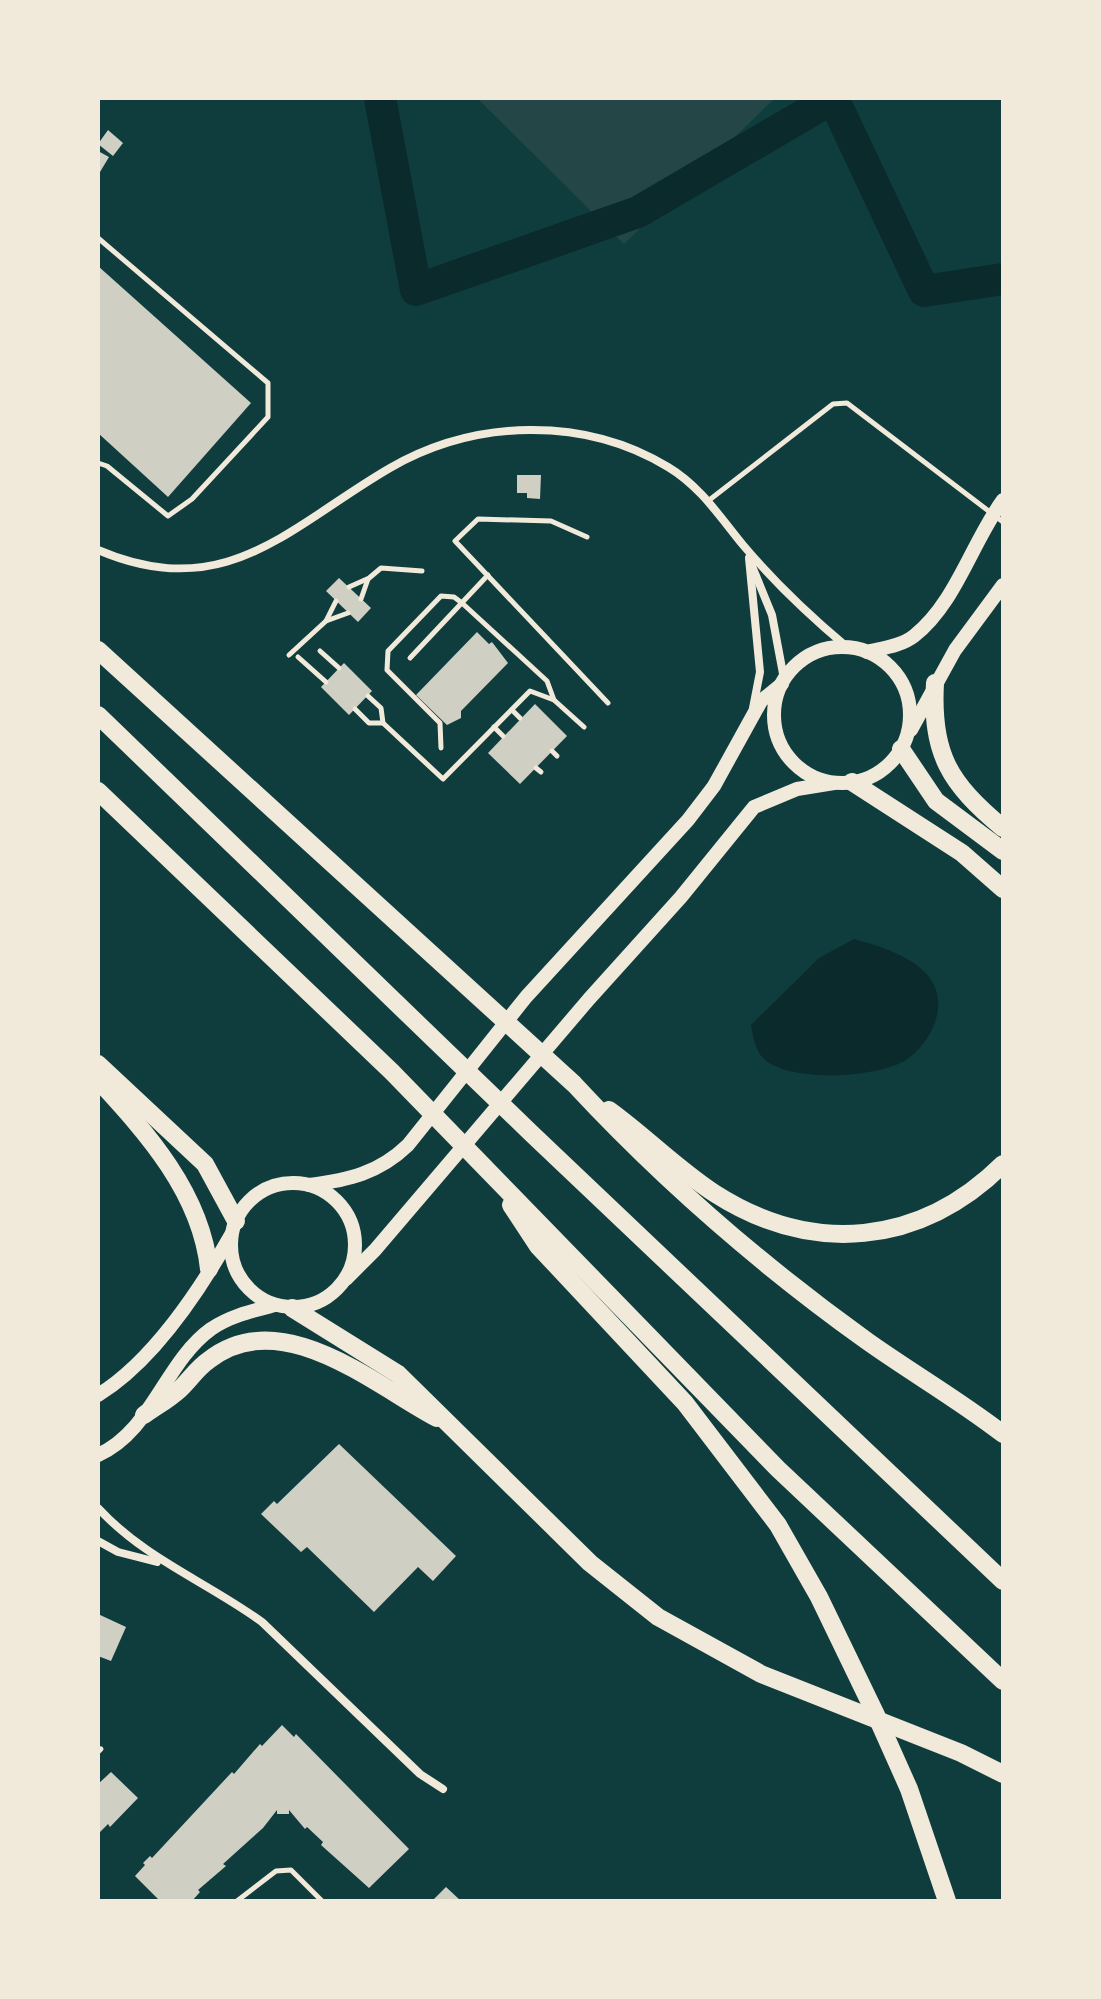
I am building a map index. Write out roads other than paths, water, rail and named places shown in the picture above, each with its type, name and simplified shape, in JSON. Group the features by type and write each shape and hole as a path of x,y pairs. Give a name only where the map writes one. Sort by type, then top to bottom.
{"highway":[{"path":"98,650 574,1084 714,1193 751,1213 788,1227 837,1235 909,1226 971,1194 1003,1164"},
{"path":"935,683 933,720 948,771 977,806 1003,828"},
{"path":"98,715 532,1134 1003,1581"},
{"path":"903,745 936,801 1003,851"},
{"path":"843,783 962,853 1003,889"},
{"path":"98,791 392,1072 778,1469 1003,1681"},
{"path":"98,1064 205,1164 234,1228"},
{"path":"98,1080 150,1136 176,1177 197,1220 209,1269"},
{"path":"574,1084 625,1140 728,1234 868,1341 1003,1434"},
{"path":"495,1178 538,1246 685,1403 778,1525 846,1653 909,1789 947,1901"},
{"path":"283,1306 398,1374 590,1563 658,1617 761,1674 947,1748 1003,1774"},
{"path":"144,1415 178,1391 209,1359 253,1342 279,1342 314,1351 367,1374 442,1420"}],"main road":[{"path":"867,652 901,643 930,619 998,519 1003,500"},
{"path":"98,1455 109,1449 144,1415 208,1331 229,1318 283,1306 313,1305 331,1294 375,1250 589,999 681,897 754,807 787,792 872,776 888,765 903,745 935,683 1003,585"},
{"path":"98,1395 124,1376 164,1336 209,1269 245,1206 274,1186 309,1185 369,1174 390,1163 408,1145 526,997 688,820 714,786 761,701 811,654 847,647 867,652 886,663 900,679 908,699 910,720 903,745"},
{"path":"783,682 775,715 782,747 804,771 843,783"},
{"path":"309,1185 334,1199 351,1222 356,1241 346,1279"},
{"path":"234,1228 231,1253 241,1278 259,1297 283,1306"}],"street":[{"path":"98,550 135,562 166,567 203,567 237,561 281,540 415,455 459,439 512,430 578,433 619,443 679,474 708,501 744,546 809,615 847,647"},
{"path":"744,546 772,615 781,648 783,682"},
{"path":"749,558 760,672 750,722"},
{"path":"98,1508 162,1563 262,1622 420,1774 443,1789"},
{"path":"98,1541 118,1552 162,1563"}],"lane":[{"path":"98,238 268,383 271,401 268,417 192,499 168,516 107,466 98,463"},
{"path":"708,501 833,404 847,403 998,519"},
{"path":"587,537 551,521 478,519 455,541 608,703"},
{"path":"349,587 368,579 381,568 422,571"},
{"path":"410,658 488,575"},
{"path":"361,599 368,579"},
{"path":"441,748 440,723 387,670 385,661 388,651 441,596 454,597 462,603 547,681 554,700"},
{"path":"289,655 326,621 336,601"},
{"path":"326,621 348,613"},
{"path":"320,651 339,668"},
{"path":"298,657 326,682"},
{"path":"368,696 381,708 383,723 443,779 530,691 554,700 584,727"},
{"path":"355,709 369,723 383,723"},
{"path":"512,710 520,718"},
{"path":"494,727 503,736"},
{"path":"237,1901 276,1871 291,1870 322,1901"}],"waterway":[{"path":"380,98 416,290 638,212 833,98 924,291 1003,279"}]}
